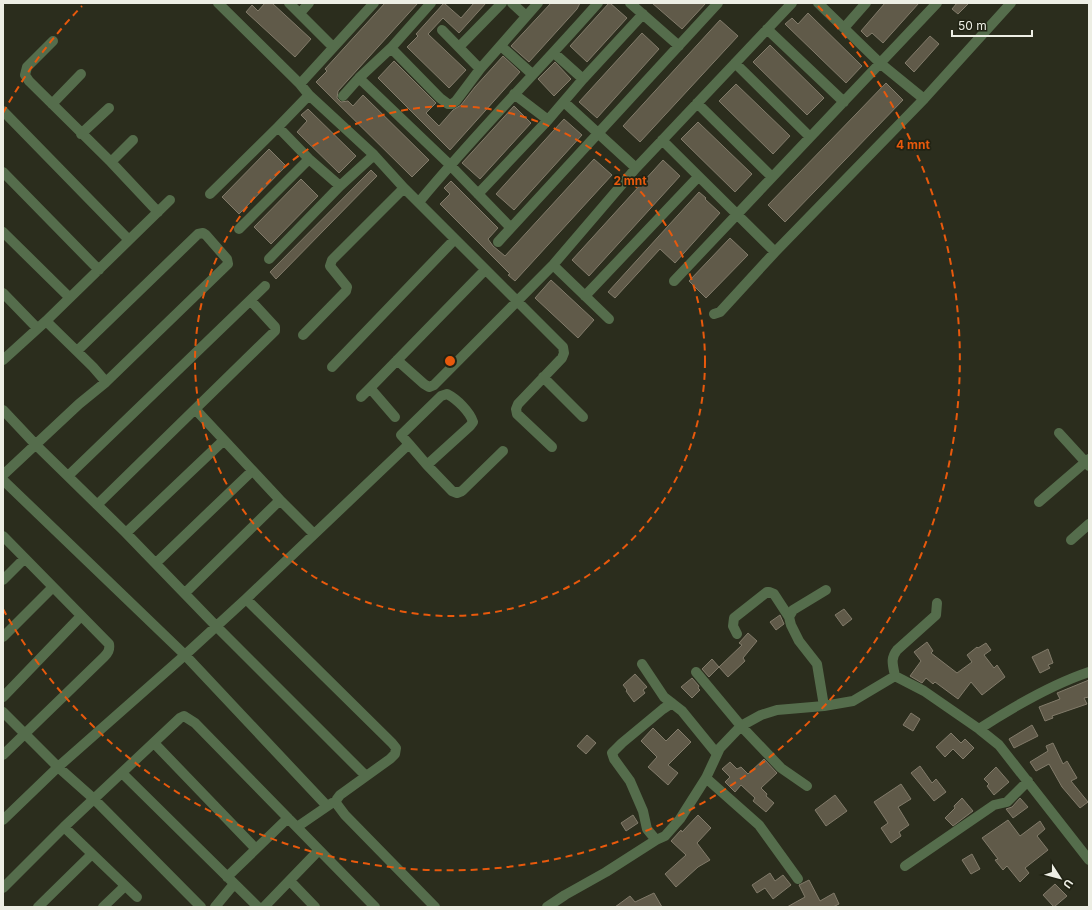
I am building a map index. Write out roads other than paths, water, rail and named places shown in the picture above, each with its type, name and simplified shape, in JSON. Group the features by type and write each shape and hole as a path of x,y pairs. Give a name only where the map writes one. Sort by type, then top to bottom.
{"street":[{"path":"218,3 300,84 309,95 374,155 404,188 485,270 517,300 562,347 564,352 562,358 518,404 516,409 517,414 552,447"},
{"path":"289,3 333,47"},
{"path":"300,13 309,3"},
{"path":"300,84 374,3"},
{"path":"343,96 359,78 391,48 431,3"},
{"path":"459,47 502,3"},
{"path":"512,3 526,16"},
{"path":"391,48 440,98 448,104 452,104 480,69 538,3"},
{"path":"419,202 450,165 532,74 554,53 598,3"},
{"path":"630,3 679,46"},
{"path":"498,242 718,3"},
{"path":"397,360 424,384 429,387 434,386 553,265 636,168 792,3"},
{"path":"818,3 881,64 924,99"},
{"path":"844,28 866,3"},
{"path":"674,281 881,64 937,3"},
{"path":"714,314 720,312 774,252 924,99 1011,3"},
{"path":"478,194 548,120 583,79 643,14"},
{"path":"768,29 844,102"},
{"path":"442,30 480,69"},
{"path":"54,41 27,67 25,75 29,82 111,162 158,212"},
{"path":"501,46 532,74"},
{"path":"554,53 583,79"},
{"path":"735,63 810,137"},
{"path":"52,104 81,74"},
{"path":"359,78 450,165 511,228"},
{"path":"514,94 548,120"},
{"path":"210,194 309,95"},
{"path":"564,102 636,168"},
{"path":"697,103 772,177"},
{"path":"81,134 108,108"},
{"path":"3,111 128,239"},
{"path":"278,127 340,186"},
{"path":"111,162 133,140"},
{"path":"662,140 774,252"},
{"path":"269,259 340,186 374,155"},
{"path":"239,229 310,159"},
{"path":"3,172 99,270"},
{"path":"585,296 698,177"},
{"path":"303,335 346,291 347,287 345,283 330,266 332,260 404,188"},
{"path":"5,355 46,321 99,270 128,239 170,200"},
{"path":"3,232 69,298"},
{"path":"3,475 79,404 106,382 228,264 227,259 206,235 203,233 198,234 77,351"},
{"path":"332,367 455,239"},
{"path":"553,265 609,319"},
{"path":"361,397 485,270"},
{"path":"68,476 265,286"},
{"path":"3,293 38,328"},
{"path":"98,504 196,410 275,331 275,328 250,301"},
{"path":"46,321 106,382"},
{"path":"543,377 584,417"},
{"path":"370,388 395,416"},
{"path":"427,465 473,422 472,417 453,396 447,394 441,396 401,435 427,465 452,491 457,493 462,491 503,451"},
{"path":"3,410 36,445 126,532 216,626 366,776"},
{"path":"196,410 252,471 314,534"},
{"path":"1039,502 1088,462 1059,433"},
{"path":"126,532 224,440"},
{"path":"3,820 58,767 246,599 409,444"},
{"path":"156,563 252,471"},
{"path":"3,480 185,655 327,806"},
{"path":"185,593 280,500"},
{"path":"1071,540 1089,524"},
{"path":"3,536 110,647 109,652 3,755"},
{"path":"3,580 24,559"},
{"path":"3,637 53,587"},
{"path":"789,617 792,610 826,590"},
{"path":"737,634 733,626 734,618 769,592 774,594 789,617 791,625 799,641 817,664 824,706"},
{"path":"246,599 396,748 395,754 390,759 297,827"},
{"path":"894,676 892,655 936,615 937,603"},
{"path":"3,696 80,616"},
{"path":"642,664 664,697 682,711 717,754"},
{"path":"696,672 741,726 781,768 807,786"},
{"path":"979,729 1008,710 1069,678 1089,672"},
{"path":"547,907 565,894 606,872 656,840 665,836 680,819 706,778 720,748 741,726 761,715 777,710 824,706 853,701 894,676"},
{"path":"894,676 924,691 979,729 999,745 1088,859"},
{"path":"656,840 647,829 643,811 630,781 614,759 612,753 622,743 672,703"},
{"path":"3,712 58,767 94,799 201,907"},
{"path":"3,888 64,827 180,718 184,716 195,723 375,907"},
{"path":"154,743 256,849"},
{"path":"122,773 258,907"},
{"path":"706,778 759,825 798,879"},
{"path":"905,866 994,805 1007,802 1028,781"},
{"path":"337,799 336,804 345,815 435,907"},
{"path":"215,907 231,881 256,849 288,818"},
{"path":"64,827 137,897"},
{"path":"264,907 319,850"},
{"path":"38,907 92,854"},
{"path":"290,881 315,907"},
{"path":"103,907 125,886"}]}
